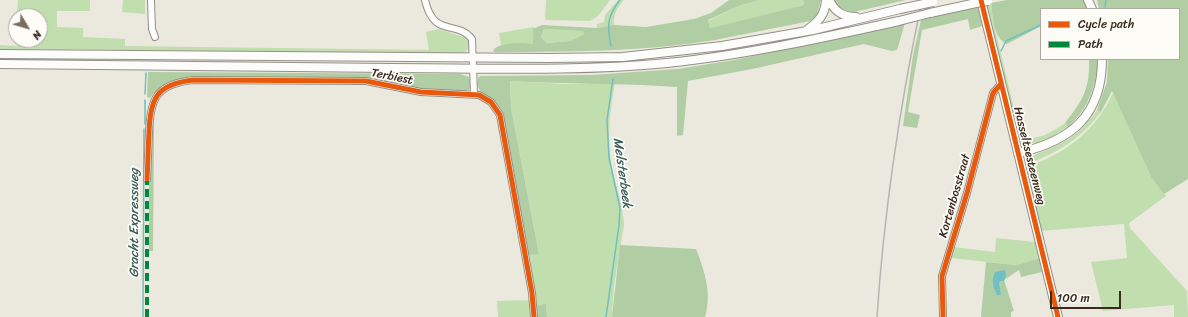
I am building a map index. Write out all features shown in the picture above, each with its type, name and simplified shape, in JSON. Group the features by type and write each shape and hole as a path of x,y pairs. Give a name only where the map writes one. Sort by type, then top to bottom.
{"main road":[{"path":"807,30 817,23 824,14 826,0"},
{"path":"829,0 832,7 841,14 861,18"},
{"path":"0,54 549,58 623,57 722,46 813,30 936,1"},
{"path":"0,64 473,68 613,67 690,60 747,52 899,21 984,1"},
{"name":"Hasseltsesteenweg","path":"984,1 1001,84 1058,317"},
{"path":"1018,153 1050,144 1074,129 1084,118 1099,90 1102,75 1102,60"}],"street":[{"path":"151,0 152,29 155,37"},
{"path":"425,0 427,9 434,21 446,28 467,33 471,37 474,46 474,94"},
{"name":"Terbiest","path":"147,179 150,118 153,101 166,87 178,82 193,80 361,81 421,92 474,94 491,102 500,115 532,293 534,317"},
{"name":"Kortenbosstraat","path":"943,317 942,286 945,265 967,193 993,93 1001,84"}],"green space":[{"path":"18,0 90,0 90,11 57,11 57,27 83,28 83,37 125,39 125,46 429,50 426,32 438,29 467,38 470,47 465,52 461,53 0,49 0,45 8,45 8,48 48,48 48,8 18,8"},
{"path":"123,0 145,0 145,14 122,12"},
{"path":"546,0 610,0 598,16 590,21 545,20"},
{"path":"618,0 624,0 616,11 614,25 597,28 597,24 604,22 605,15"},
{"path":"729,0 760,0 741,5 708,20 710,28 804,5 803,0 821,0 817,15 810,21 715,40 632,49 549,52 494,52 493,50 507,44 533,44 533,29 542,25 597,28 614,25 646,27 694,19 711,13","holes":["544,29 583,31 584,34 571,41 546,43 541,37"]},
{"path":"760,0 803,0 804,5 710,28 708,21 741,5"},
{"path":"835,0 906,0 854,12 843,9"},
{"path":"1007,0 1085,0 1088,8 1040,8 1040,27 1007,44 1002,41 996,32 991,3"},
{"path":"1097,0 1188,0 1188,179 1164,194 1151,177 1112,91 1101,112 1097,110 1107,82 1108,60 1180,60 1180,8 1099,8"},
{"path":"991,3 993,21 1021,137 1039,137 1055,130 1065,123 1068,127 1043,141 1029,144 1018,140 986,5"},
{"path":"978,6 982,26 970,30 968,19 922,30 908,112 920,115 917,128 903,126 913,55 921,20"},
{"path":"905,23 897,50 892,51 864,44 752,69 688,81 683,135 677,136 677,87 510,81 511,108 539,254 527,255 503,116 480,91 477,84 480,76 592,75 678,69 734,60"},
{"path":"534,27 534,44 513,43 501,45 499,33"},
{"path":"544,29 583,31 584,34 571,41 546,43 541,37"},
{"path":"1089,60 1098,60 1090,96 1081,112 1068,127 1065,123 1081,101 1087,86"},
{"path":"148,72 460,74 469,77 471,84 470,89 464,92 423,91 379,81 190,78 178,80 163,86 150,98 147,97"},
{"path":"510,81 566,84 615,83 609,141 612,169 622,209 624,225 614,286 612,317 547,317 546,305 536,306 527,255 539,253 511,108"},
{"path":"1113,93 1151,177 1166,196 1129,223 1130,228 1187,291 1188,317 1174,317 1174,305 1103,311 1091,262 1127,258 1124,224 1040,231 1024,168 1053,156 1077,140 1097,119 1106,107"},
{"path":"154,110 153,251 149,251 149,163 151,120"},
{"path":"1097,110 1101,112 1082,133 1067,145 1051,154 1027,163 1027,158 1058,145 1074,135"},
{"path":"996,238 1035,242 1040,258 1017,265 951,258 954,247 995,252"},
{"path":"620,245 696,249 708,291 705,317 612,317"},
{"path":"1040,258 1042,272 1021,277 1019,270 1004,280 1014,311 1011,312 1011,317 981,317 986,262 1017,265"},
{"path":"532,300 532,317 498,317 497,301"},
{"path":"546,304 547,317 536,317 536,306"}],"water":[{"path":"1005,270 1006,276 1004,281 1000,281 999,284 1001,295 997,295 994,289 993,278 995,272"}],"waterway":[{"name":"Melsterbeek","path":"611,46 609,33 610,16 620,0"},
{"path":"1105,7 1106,0"},
{"path":"1001,51 1006,41 1040,25"},
{"name":"Gracht Expressweg","path":"145,94 146,73"},
{"name":"Melsterbeek","path":"606,317 620,208 609,158 607,120 613,79"},
{"name":"Gracht Expressweg","path":"145,100 145,124"},
{"name":"Gracht Expressweg","path":"143,317 144,129"}],"railway":[{"path":"877,317 884,237 894,158 922,0"}],"marked path":[{"path":"147,179 147,317"}],"cycle path":[{"path":"981,0 1058,317"},
{"path":"147,179 150,121 154,102 163,90 171,85 181,82 193,80 366,81 421,92 479,95 491,102 500,115 532,293 534,317"},
{"path":"943,317 942,276 967,193 993,93 1001,84"}]}
